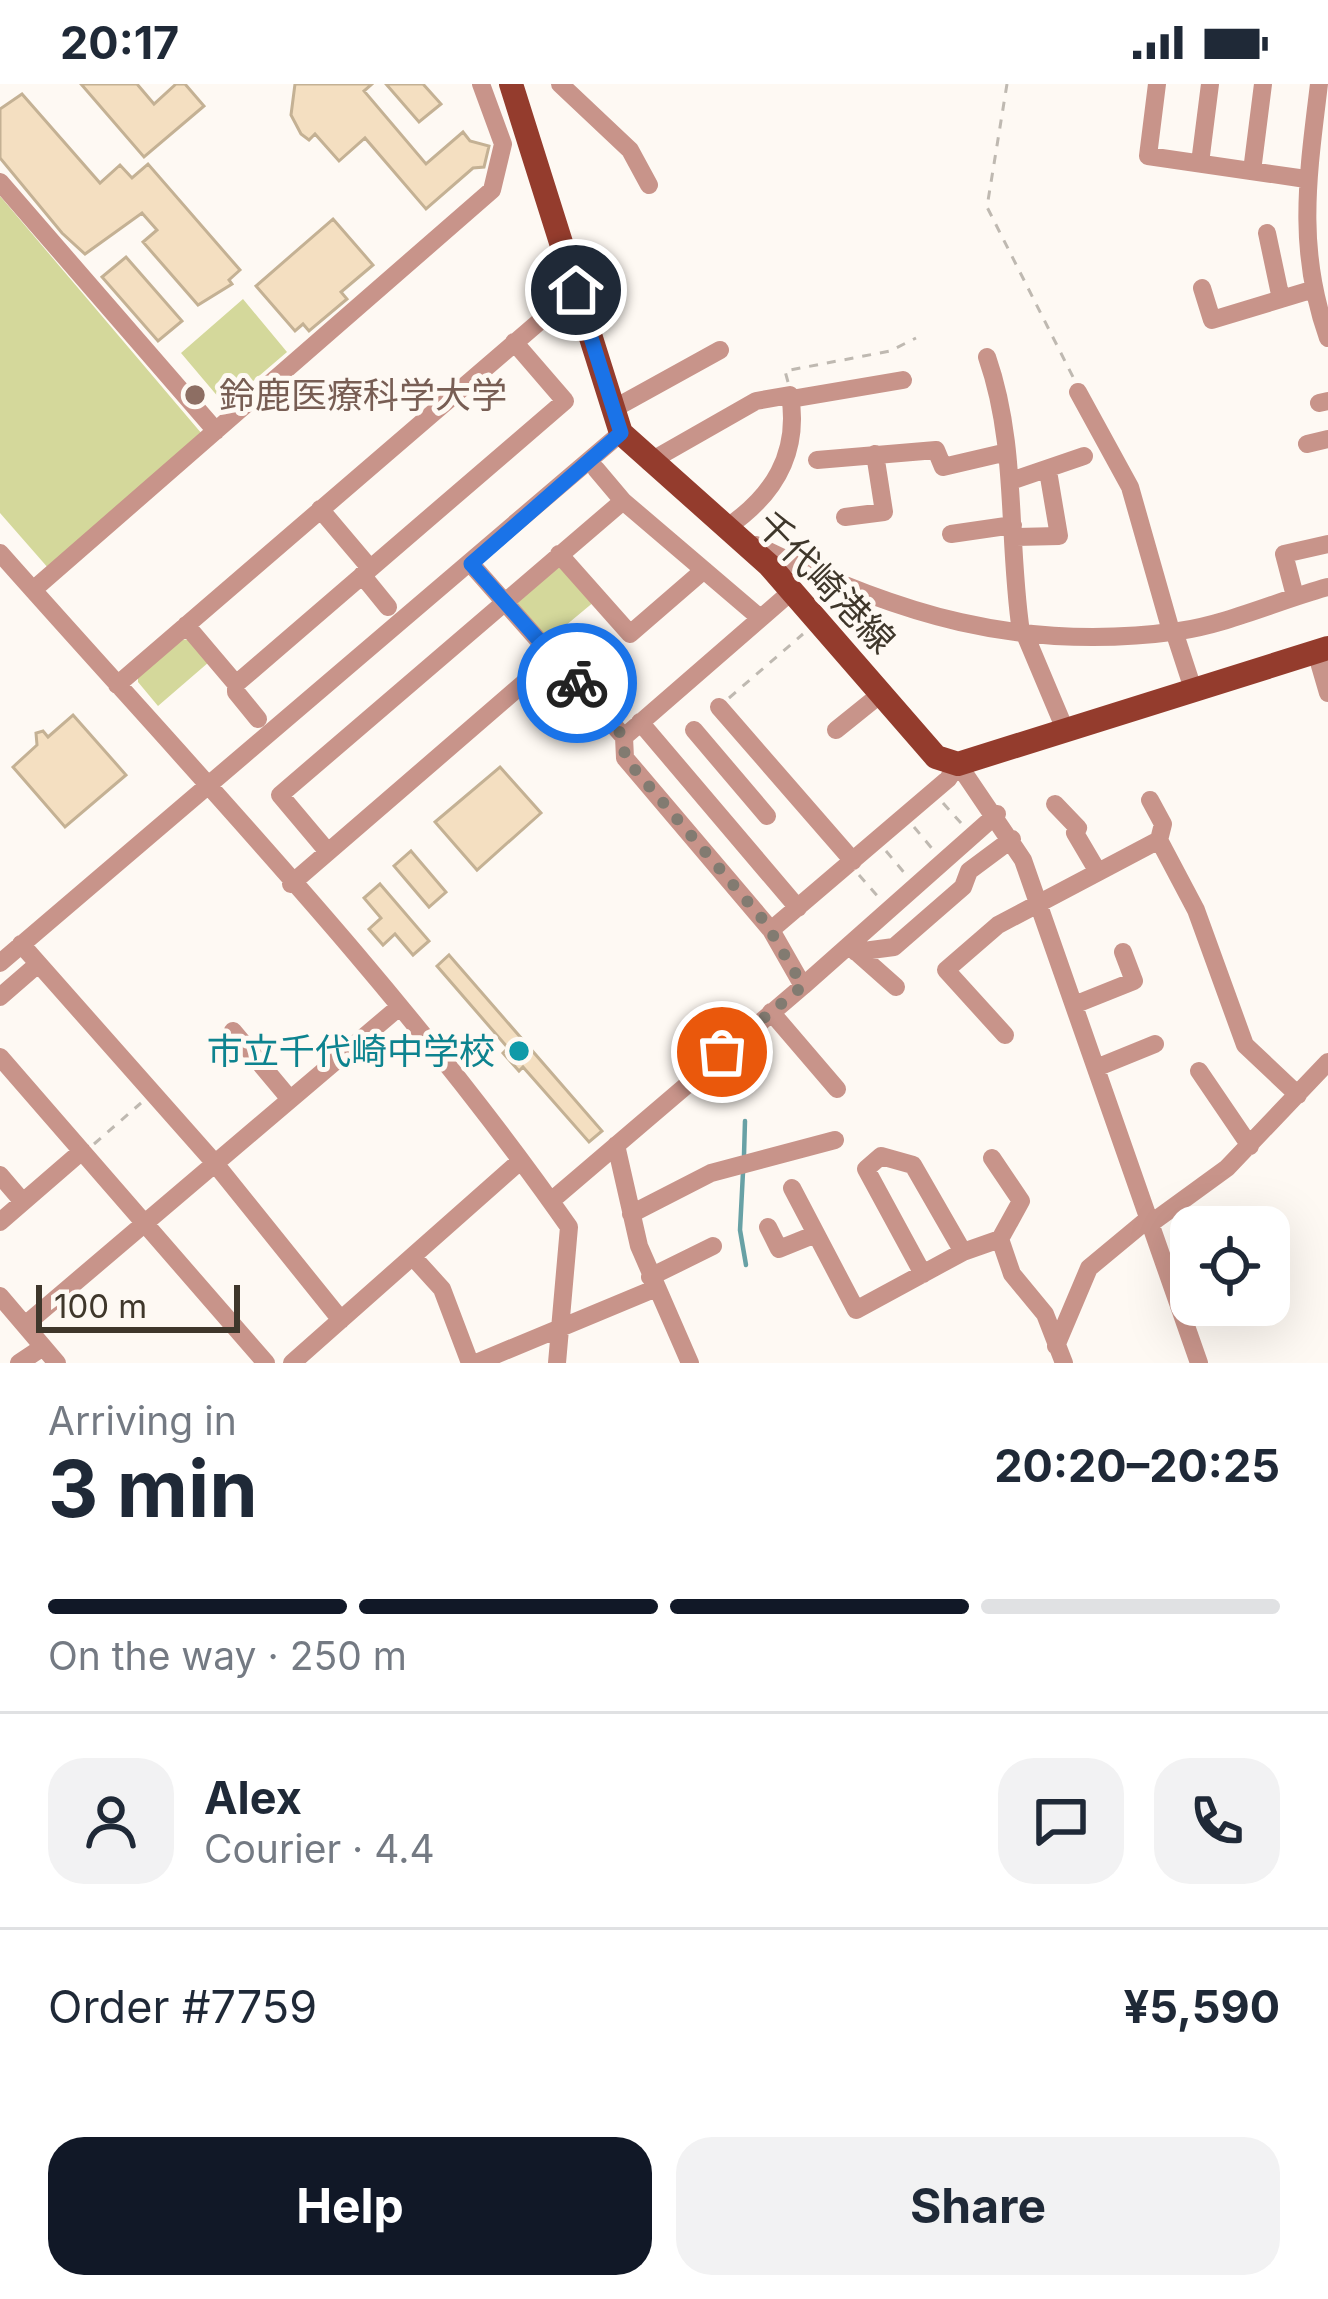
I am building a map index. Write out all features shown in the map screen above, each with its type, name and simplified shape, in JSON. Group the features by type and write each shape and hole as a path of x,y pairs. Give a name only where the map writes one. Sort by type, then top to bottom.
{"main road":[{"path":"518,86 621,433"},
{"name":"千代崎港線","path":"621,433 792,591 936,758 958,764"},
{"path":"958,764 1064,727 1322,650"}],"street":[{"path":"33,590 492,190 503,144 481,84"},
{"path":"560,84 630,151 649,185"},
{"path":"1157,84 1148,156 1306,178"},
{"path":"1201,164 1210,84"},
{"path":"1252,171 1264,84"},
{"path":"1319,84 1319,151 1306,178 1307,233 1328,338"},
{"path":"0,182 216,431"},
{"path":"1268,233 1281,299"},
{"path":"1307,233 1328,235"},
{"path":"1202,288 1212,320 1281,299 1316,280"},
{"path":"117,685 576,290"},
{"path":"236,684 565,401 514,342"},
{"path":"616,408 721,350"},
{"path":"986,357 1009,434 1003,453 1011,481 1022,632 1064,727"},
{"path":"649,462 756,401 903,380"},
{"path":"1078,392 1130,487 1193,689"},
{"path":"791,397 788,444 773,487 760,505 728,530 888,605 968,626 1022,632 1173,631 1328,587"},
{"path":"0,963 621,433"},
{"path":"1307,444 1328,439"},
{"path":"818,460 936,450 943,467 1003,453"},
{"path":"845,518 884,512 875,454"},
{"path":"1011,481 1084,456"},
{"path":"596,469 623,501 760,618"},
{"path":"1048,470 1059,536"},
{"path":"328,852 280,795 623,501"},
{"path":"320,509 388,607"},
{"path":"951,534 1082,534"},
{"path":"1295,596 1284,554 1328,544"},
{"path":"0,553 398,1008 551,1201 572,1236 557,1363"},
{"path":"559,554 630,634 704,570"},
{"path":"471,564 623,736 625,758 771,930 803,986"},
{"path":"623,736 792,591"},
{"path":"186,625 258,718"},
{"path":"1322,650 1328,694"},
{"path":"291,884 554,657"},
{"path":"836,730 882,694"},
{"path":"719,706 851,863"},
{"path":"640,722 798,908"},
{"path":"694,730 767,816"},
{"path":"771,930 905,817 958,764 1012,839 1149,1221 1170,1265"},
{"path":"1150,800 1163,824 1159,840 1196,910 1245,1045 1298,1095"},
{"path":"1055,804 1087,823 1075,832 1098,872"},
{"path":"551,1201 852,948 997,814"},
{"path":"852,948 894,947 963,887 969,871 1012,839"},
{"path":"1005,1034 946,970 975,942 1038,901 1159,840"},
{"path":"21,944 150,1096 213,1161 341,1319"},
{"path":"852,948 896,987"},
{"path":"1074,1005 1135,982 1123,952"},
{"path":"0,997 38,964"},
{"path":"25,1324 398,1008"},
{"path":"771,1012 837,1089"},
{"path":"233,1031 290,1098"},
{"path":"1096,1068 1155,1044"},
{"path":"0,1057 266,1363"},
{"path":"1060,1357 1090,1268 1250,1146 1328,1062"},
{"path":"1199,1071 1250,1146"},
{"path":"631,1214 710,1173 835,1140"},
{"path":"616,1145 652,1283 690,1363"},
{"path":"0,1222 83,1152"},
{"path":"923,1274 866,1169 881,1156 913,1165 963,1252"},
{"path":"792,1188 856,1310 963,1252 1000,1239 1021,1201 992,1158"},
{"path":"292,1363 520,1162"},
{"path":"0,1175 23,1202"},
{"path":"768,1227 778,1249 816,1234"},
{"path":"1000,1239 1012,1274 1045,1314 1060,1357"},
{"path":"413,1257 442,1289 473,1363 506,1356 652,1283 712,1246"},
{"path":"0,1295 57,1363"},
{"path":"1191,1326 1199,1363"},
{"path":"20,1363 44,1346"}],"path":[{"path":"1007,84 987,207 1078,392"},
{"path":"791,397 785,371 890,351 916,338"},
{"path":"719,706 818,621"},
{"path":"933,792 974,838"},
{"path":"905,817 944,862"},
{"path":"877,840 916,886"},
{"path":"851,863 890,909"},
{"path":"83,1152 150,1096"}],"green space":[{"path":"0,196 202,434 49,569 0,513"},
{"path":"243,299 287,352 225,405 181,353"},
{"path":"555,565 562,566 595,601 547,641 518,607 518,597"},
{"path":"180,639 189,640 209,662 158,706 138,682 138,675"}],"building":[{"path":"81,84 137,84 154,104 176,84 185,84 204,106 144,157"},
{"path":"295,84 372,84 364,91 426,164 463,132 470,141 489,146 484,167 473,168 426,209 365,138 339,161 315,134 309,140 301,134 291,115"},
{"path":"386,84 423,84 441,104 419,122"},
{"path":"22,94 100,183 120,165 132,178 148,164 240,270 229,280 232,284 198,305 143,242 157,230 142,213 85,254 0,158 0,109"},
{"path":"333,219 373,265 341,292 347,299 309,331 303,324 295,331 256,286"},
{"path":"126,257 182,321 158,341 102,277"},
{"path":"73,715 126,775 65,827 13,767 37,745 36,733 43,731 48,737"},
{"path":"500,767 541,813 477,870 435,822"},
{"path":"411,851 446,892 429,907 394,866"},
{"path":"380,884 429,941 413,955 395,934 383,945 369,929 381,918 364,898"},
{"name":"市立千代崎中学校","path":"449,955 602,1131 589,1142 523,1067 519,1071 503,1053 508,1048 437,966"}],"waterway":[{"path":"744,1155 745,1121"},
{"path":"743,1172 740,1230 746,1265"}],"way so far":[{"path":"577,683 623,736 625,758 765,922 803,986 722,1052"}],"place":[{"name":"鈴鹿医療科学大学","path":"195,395"},
{"name":"市立千代崎中学校","path":"519,1051"}],"route":[{"path":"576,290 621,433 471,564 577,683"}]}
